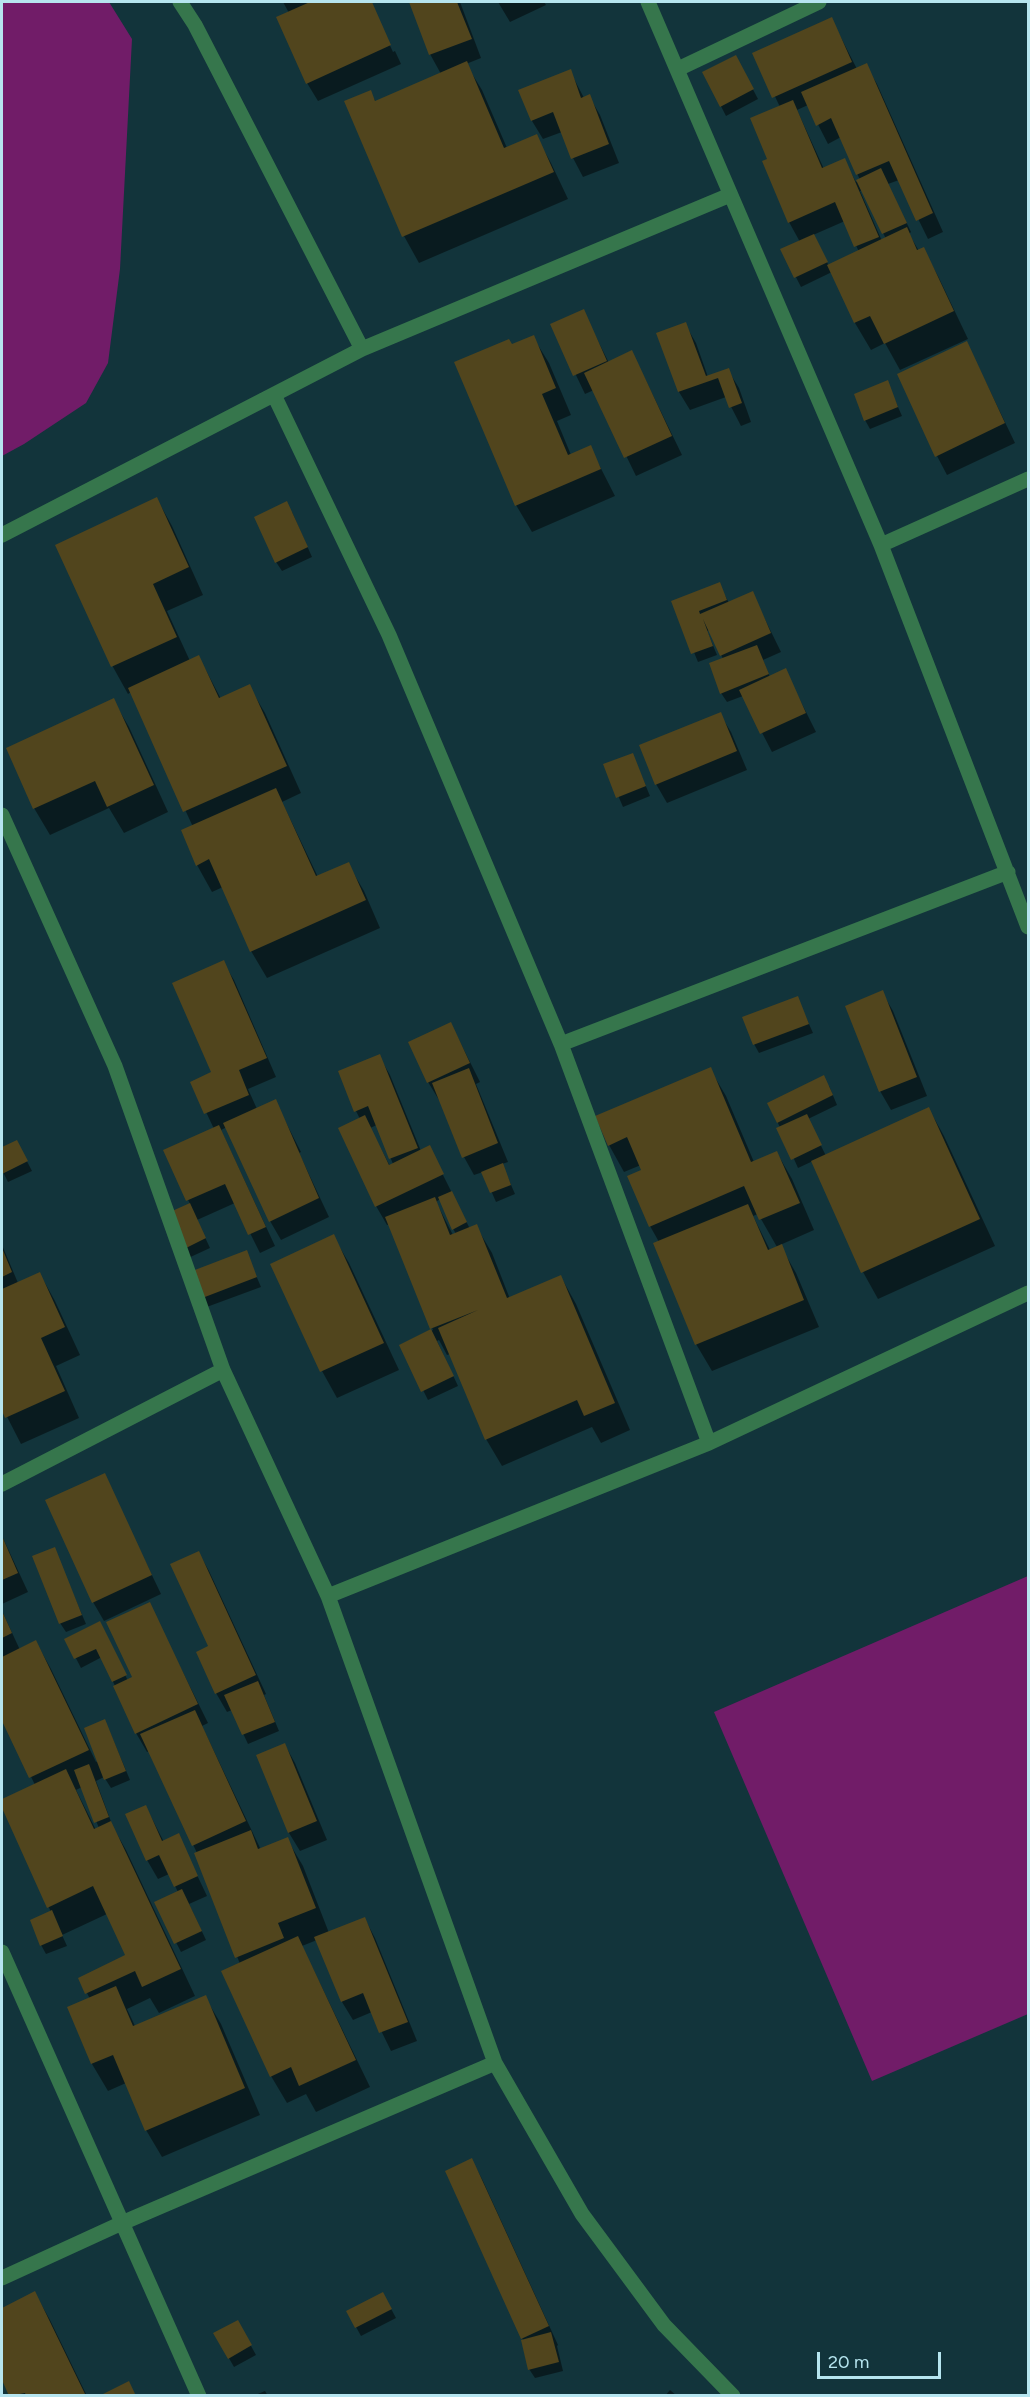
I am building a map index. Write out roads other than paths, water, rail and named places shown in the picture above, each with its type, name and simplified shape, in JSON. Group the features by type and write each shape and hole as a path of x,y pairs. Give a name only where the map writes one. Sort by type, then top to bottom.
{"street":[{"path":"180,2 195,25 362,349"},
{"path":"648,2 881,545 1029,927"},
{"path":"678,69 819,2"},
{"path":"2,535 362,349 730,195"},
{"path":"274,395 389,635 561,1044 709,1443"},
{"path":"881,545 1029,478"},
{"path":"2,815 115,1066 223,1370 328,1596 495,2063 582,2214 664,2325 733,2396"},
{"path":"561,1044 1008,872"},
{"path":"328,1596 709,1443 1029,1293"},
{"path":"2,1484 223,1370"},
{"path":"2,1952 199,2396"},
{"path":"2,2278 122,2223 495,2063"}]}
